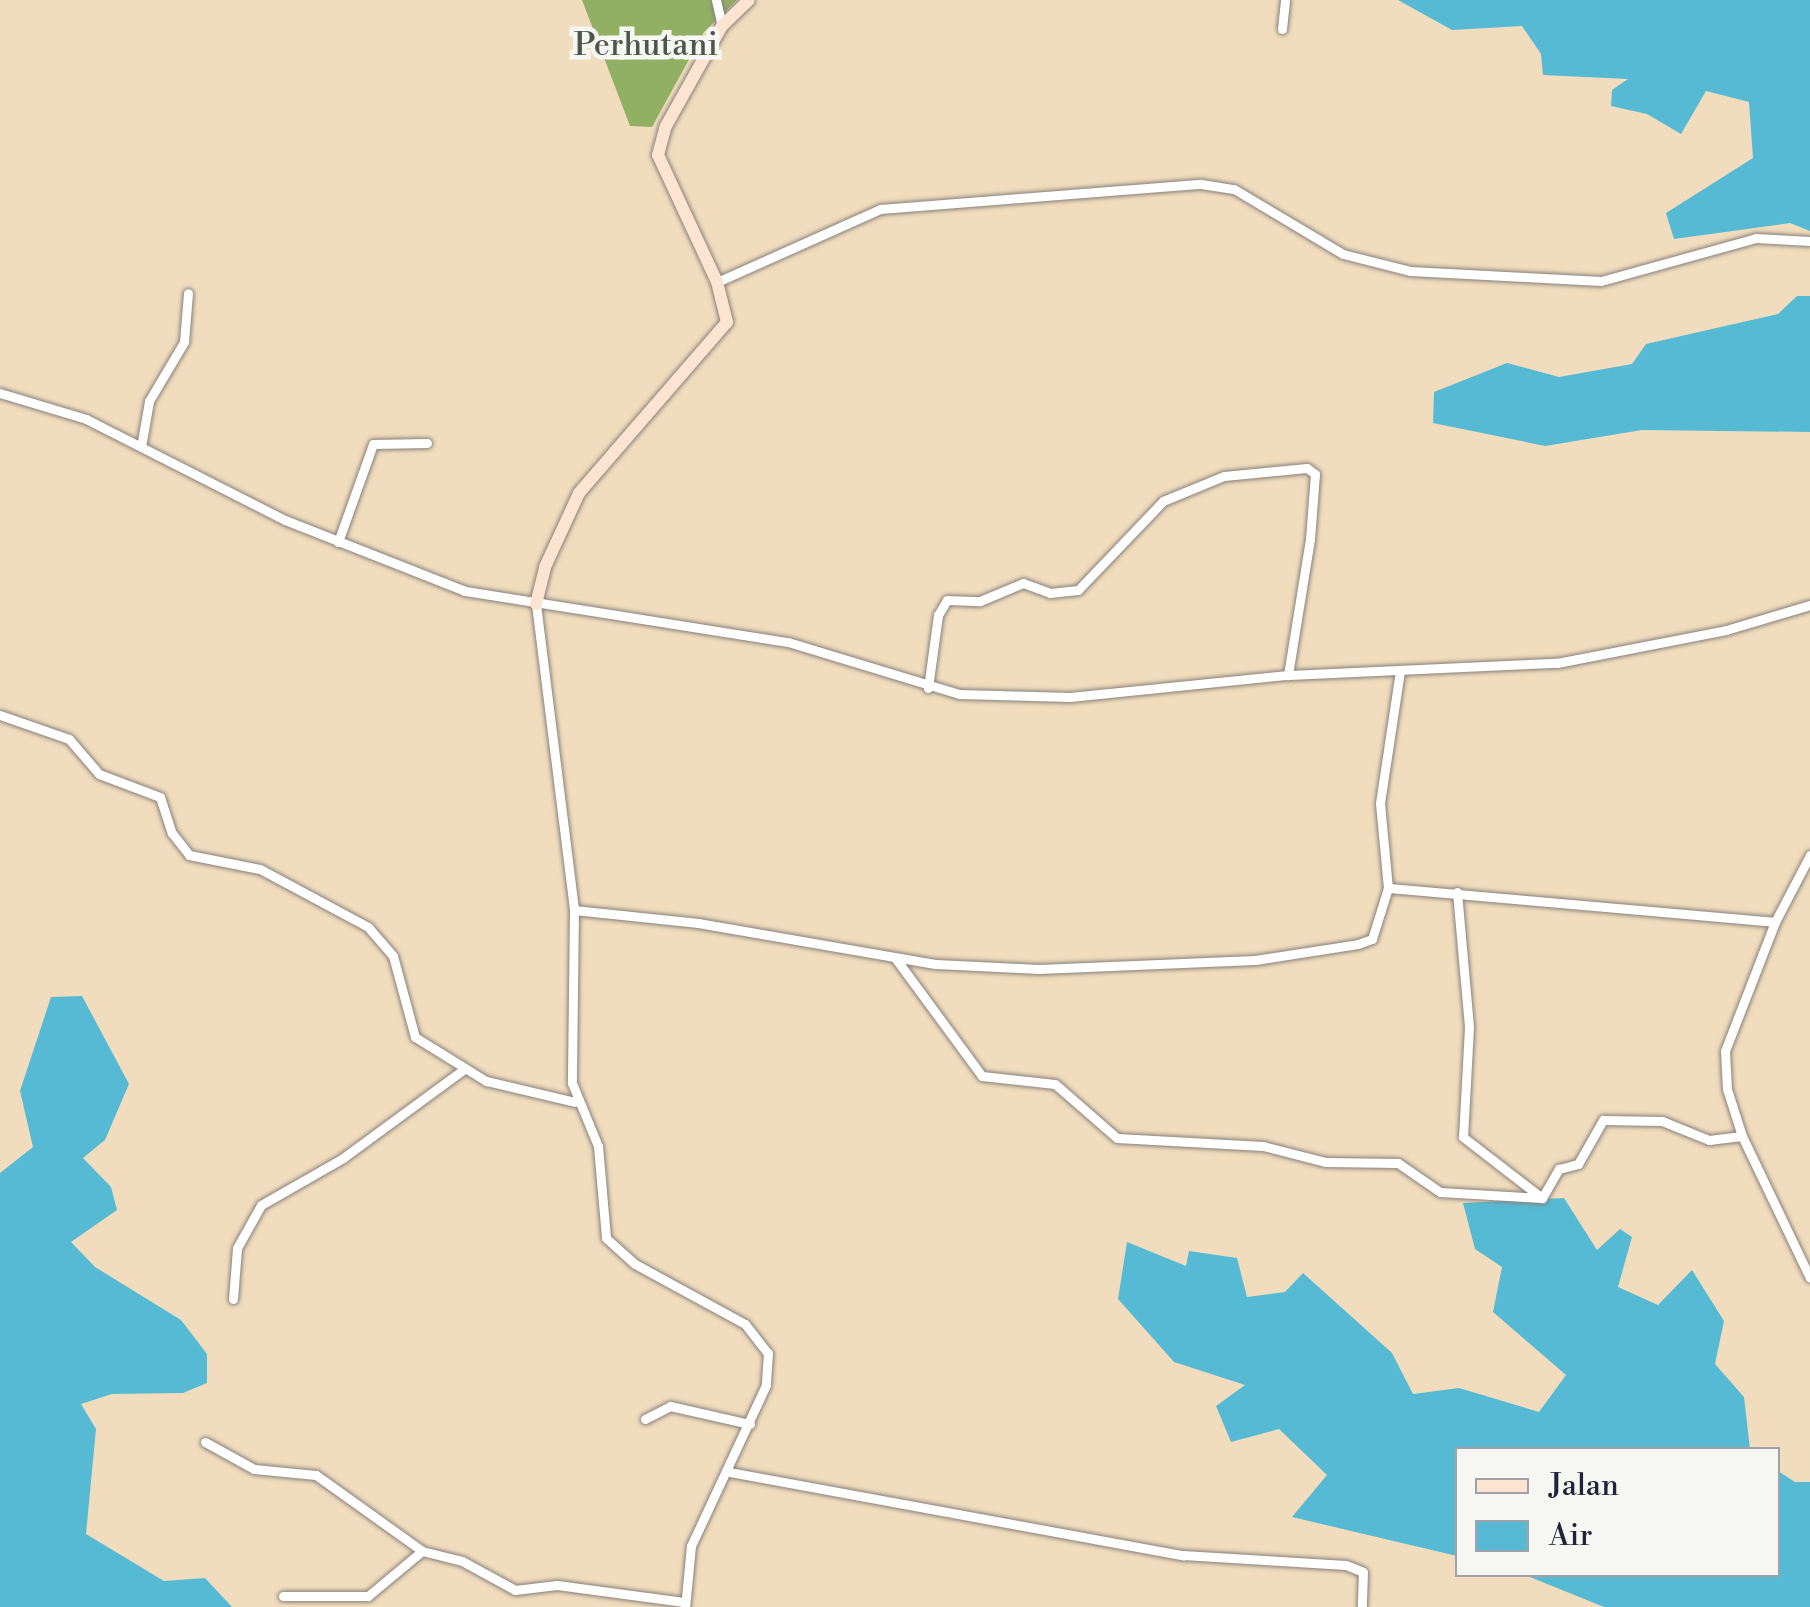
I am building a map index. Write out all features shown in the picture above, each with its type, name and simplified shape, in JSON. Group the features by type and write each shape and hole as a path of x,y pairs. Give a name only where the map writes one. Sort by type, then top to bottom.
{"street":[{"path":"716,0 722,26"},
{"path":"206,1442 254,1468 316,1476 422,1551 462,1561 514,1590 557,1585 684,1605 691,1546 750,1424 769,1366 762,1340 714,1304 616,1251 601,1220 598,1146 575,1102 574,910 536,604 545,567 579,493 604,456 722,332 727,322 717,282 658,155 666,126 722,26 749,0"},
{"path":"1282,29 1285,0"},
{"path":"717,282 880,209 1201,184 1234,189 1343,254 1410,271 1602,281 1756,238 1810,241"},
{"path":"141,446 149,402 184,342 188,293"},
{"path":"0,393 86,418 338,542 465,591 788,642 928,688 1032,699 1288,676 1578,660 1810,606"},
{"path":"338,542 372,444 427,442"},
{"path":"928,688 938,614 947,600 980,600 1023,583 1050,593 1078,590 1163,501 1224,476 1307,468 1315,474 1310,539 1288,676"},
{"path":"574,910 698,923 896,959 1039,969 1255,960 1372,939 1388,888 1380,804 1400,670"},
{"path":"0,716 69,739 100,774 160,797 172,833 189,854 260,870 368,928 393,956 409,1028 463,1070 524,1094 575,1102"},
{"path":"1810,855 1775,922 1725,1051 1727,1088 1742,1136 1810,1278"},
{"path":"1388,888 1775,922"},
{"path":"1457,892 1469,1027 1464,1137 1542,1198"},
{"path":"896,959 982,1076 1055,1084 1118,1138 1263,1146 1326,1162 1398,1163 1440,1192 1542,1198"},
{"path":"233,1299 237,1248 261,1205 344,1158 463,1070"},
{"path":"1542,1198 1559,1169 1578,1164 1604,1120 1662,1121 1709,1140 1742,1136"},
{"path":"645,1419 670,1406 750,1424"},
{"path":"728,1472 1183,1556 1346,1564 1363,1572 1362,1607"},
{"path":"283,1596 368,1596 422,1551"}],"green space":[{"name":"Perhutani","path":"582,0 737,0 704,32 652,127 630,126"}],"water":[{"path":"1398,0 1810,0 1810,231 1790,223 1674,239 1666,213 1753,158 1749,102 1706,91 1681,134 1647,114 1611,106 1612,90 1628,79 1543,75 1541,54 1522,26 1452,30"},
{"path":"1797,296 1810,296 1810,432 1642,430 1545,446 1433,423 1434,392 1507,363 1559,377 1632,364 1646,344 1778,314"},
{"path":"82,996 129,1084 105,1140 83,1158 111,1187 117,1210 71,1242 95,1267 181,1320 207,1354 207,1383 183,1393 112,1394 81,1404 96,1429 86,1534 164,1581 205,1578 232,1607 0,1607 0,1173 33,1147 20,1091 51,997"},
{"path":"1564,1198 1597,1250 1620,1229 1632,1237 1618,1287 1658,1305 1692,1270 1724,1321 1715,1364 1744,1397 1750,1447 1455,1447 1455,1556 1292,1517 1327,1475 1279,1429 1231,1442 1216,1406 1245,1385 1174,1362 1118,1299 1127,1242 1186,1266 1189,1251 1237,1258 1247,1297 1285,1292 1303,1273 1392,1353 1413,1394 1459,1388 1539,1412 1566,1375 1493,1312 1502,1267 1475,1249 1463,1203"},
{"path":"1780,1472 1795,1482 1810,1482 1810,1607 1604,1607 1530,1577 1780,1577"}]}
